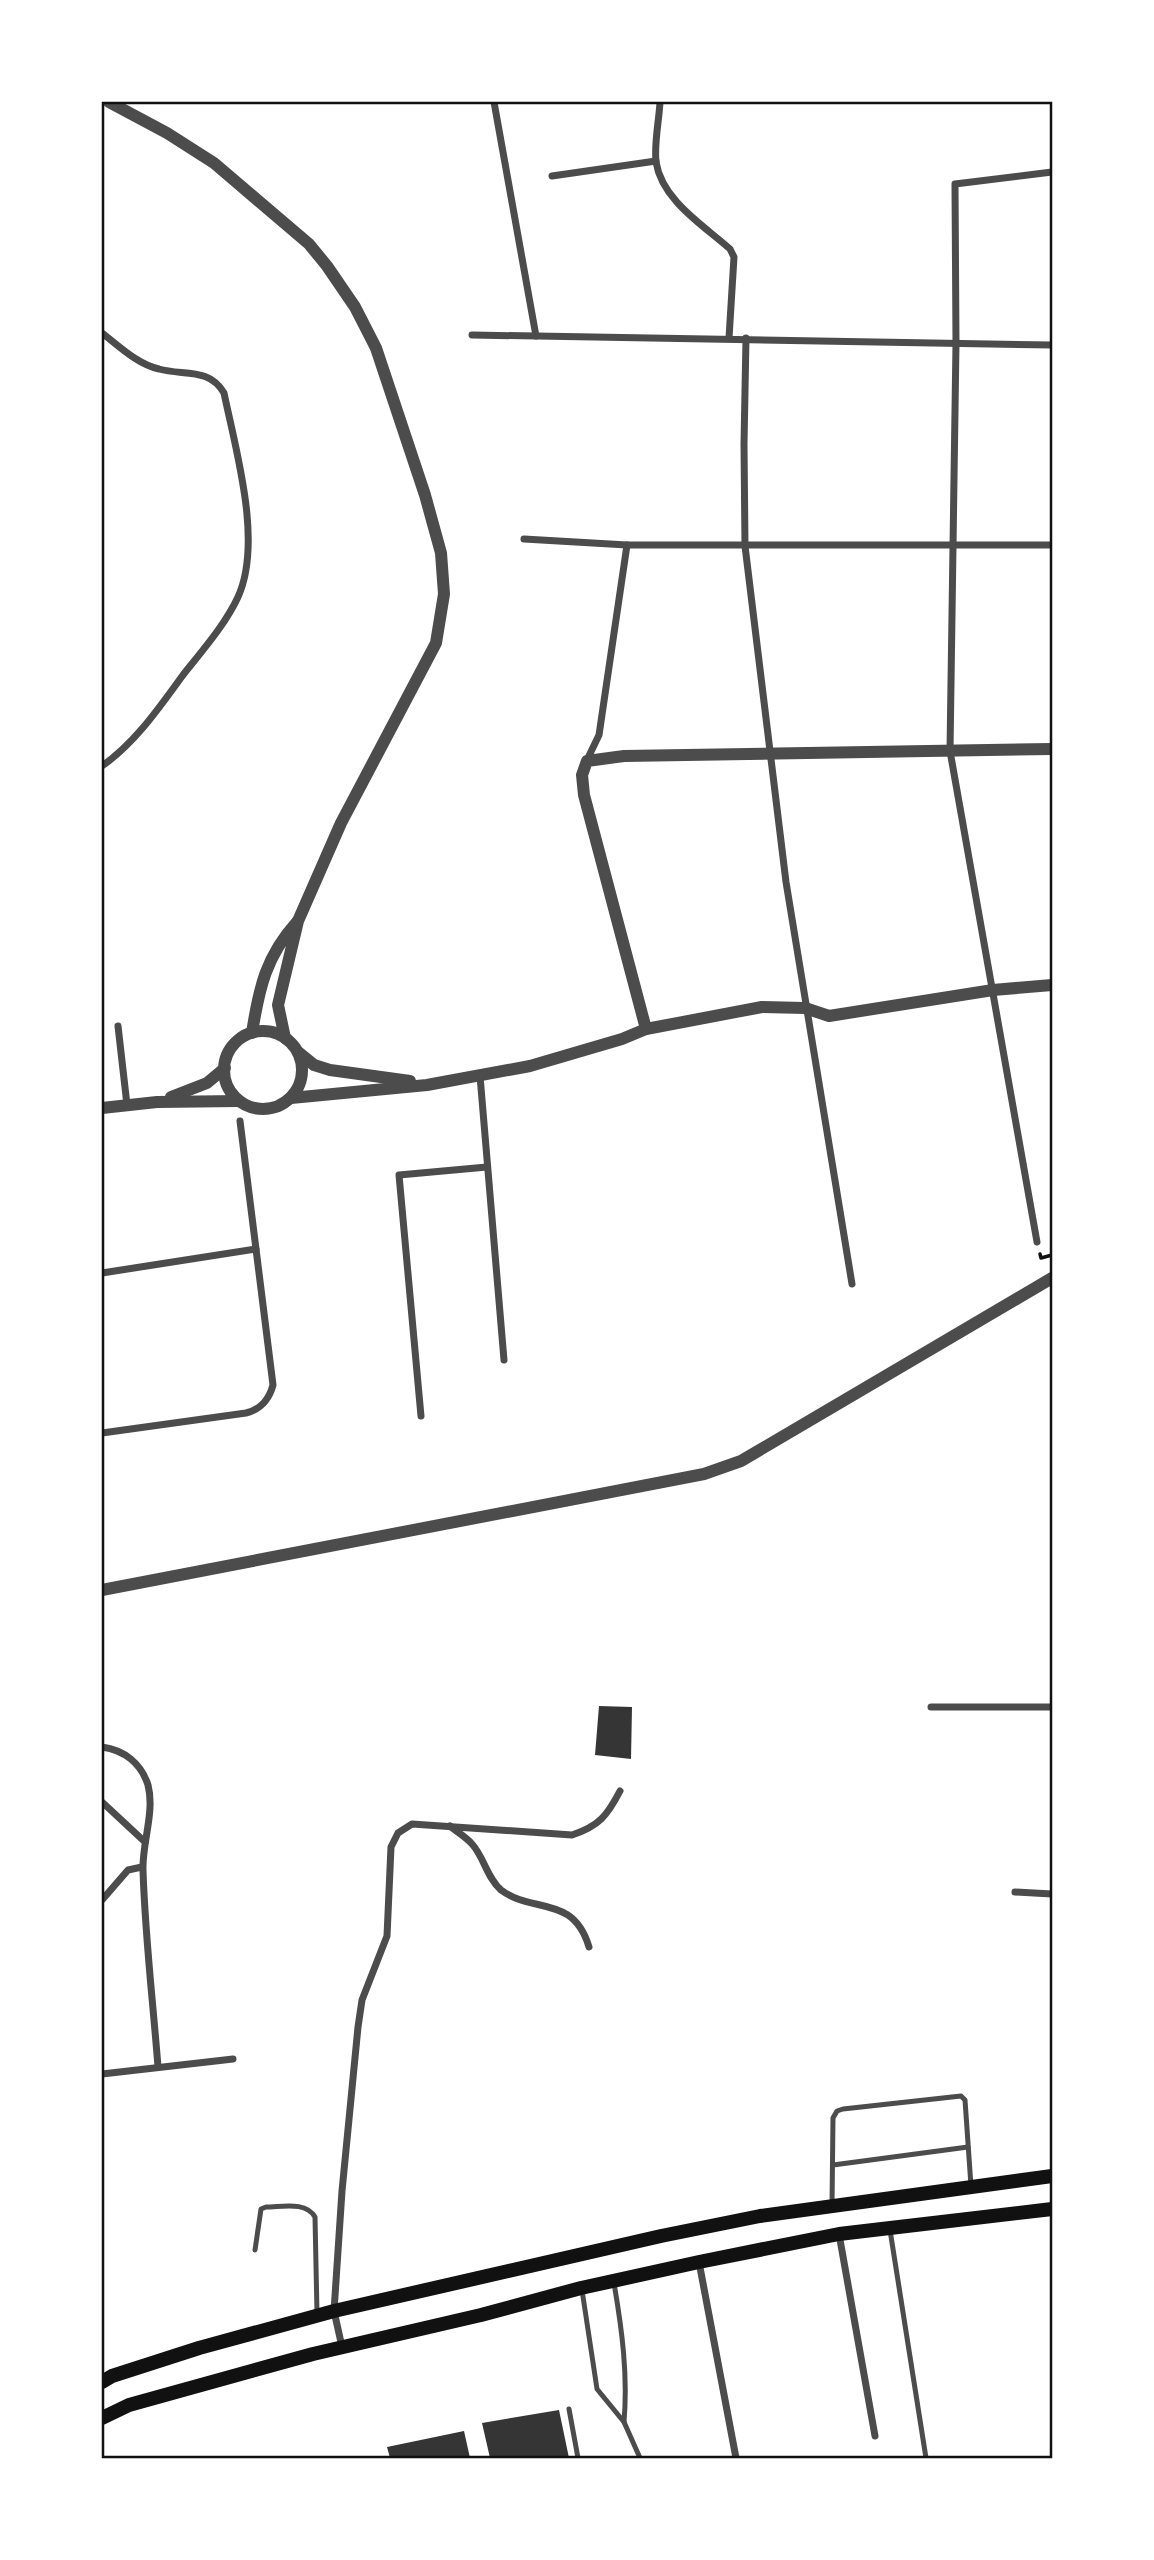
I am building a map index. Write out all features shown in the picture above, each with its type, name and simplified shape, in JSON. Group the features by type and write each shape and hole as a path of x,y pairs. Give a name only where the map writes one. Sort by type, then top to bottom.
{"main road":[{"path":"102,2382 112,2376 199,2348 334,2311 674,2234 760,2216 1052,2176"},
{"path":"102,2418 129,2405 342,2347 699,2262 839,2234 1052,2209"}],"street":[{"path":"109,102 167,133 214,163 309,244 332,274 362,319 376,348 441,553 444,594 436,643 341,823 298,921 278,1004 285,1038"},
{"path":"494,102 536,336"},
{"path":"660,102 656,161 661,180 669,196 730,249 734,257 729,338"},
{"path":"552,176 656,161"},
{"path":"1037,1242 950,751 956,343 955,184 1052,172"},
{"path":"102,333 147,364 159,369 208,376 220,386 224,393 239,463 250,544 247,568 238,597 221,624 151,718 102,766"},
{"path":"472,335 1052,345"},
{"path":"747,338 745,546 786,882 852,1284"},
{"path":"524,539 627,545 1052,545"},
{"path":"627,545 598,735 582,775 584,795 646,1029"},
{"path":"587,761 624,757 1052,749"},
{"path":"252,1033 267,966 281,939 298,921"},
{"path":"427,1085 330,1070 314,1065 275,1032 252,1033 233,1046 225,1068 226,1080 239,1101 249,1106 271,1108 290,1098 427,1085 530,1066 622,1040 646,1029 762,1007 805,1007 829,1016 993,990 1052,985"},
{"path":"118,1026 127,1105"},
{"path":"290,1098 298,1088 302,1076 302,1063 298,1052"},
{"path":"157,1102 207,1083 225,1068"},
{"path":"480,1076 504,1360"},
{"path":"102,1108 157,1102 239,1101"},
{"path":"102,1433 253,1411 264,1404 273,1385 240,1121"},
{"path":"421,1416 400,1175 487,1167"},
{"path":"102,1273 256,1248"},
{"path":"102,1590 704,1474 741,1461 1052,1278"},
{"path":"931,1707 1052,1707"},
{"path":"102,1747 130,1758 145,1776 150,1800 142,1867 158,2067"},
{"path":"342,2347 334,2311 342,2191 358,2027 362,2000 387,1936 391,1847 398,1833 412,1824 572,1835 589,1829 607,1815 620,1791"},
{"path":"102,1802 145,1842"},
{"path":"450,1826 472,1844 494,1883 503,1892 521,1900 546,1905 574,1919 586,1936 589,1947"},
{"path":"102,1900 128,1870 142,1867"},
{"path":"1016,1892 1052,1895"},
{"path":"102,2074 233,2059"},
{"path":"839,2234 875,2436"},
{"path":"699,2262 736,2459"}],"lane":[{"path":"832,2205 833,2118 837,2111 843,2109 961,2096 965,2101 971,2187"},
{"path":"833,2165 968,2147"},
{"path":"255,2250 261,2209 303,2207 311,2210 315,2217 317,2316"},
{"path":"889,2227 926,2459"},
{"path":"613,2281 626,2363 624,2422"},
{"path":"581,2288 597,2389 624,2422 640,2459"},
{"path":"569,2409 579,2459"}],"building":[{"path":"599,1706 632,1707 631,1759 595,1755"},
{"path":"559,2410 569,2458 490,2458 482,2423"},
{"path":"464,2431 470,2458 390,2458 387,2447"}]}
